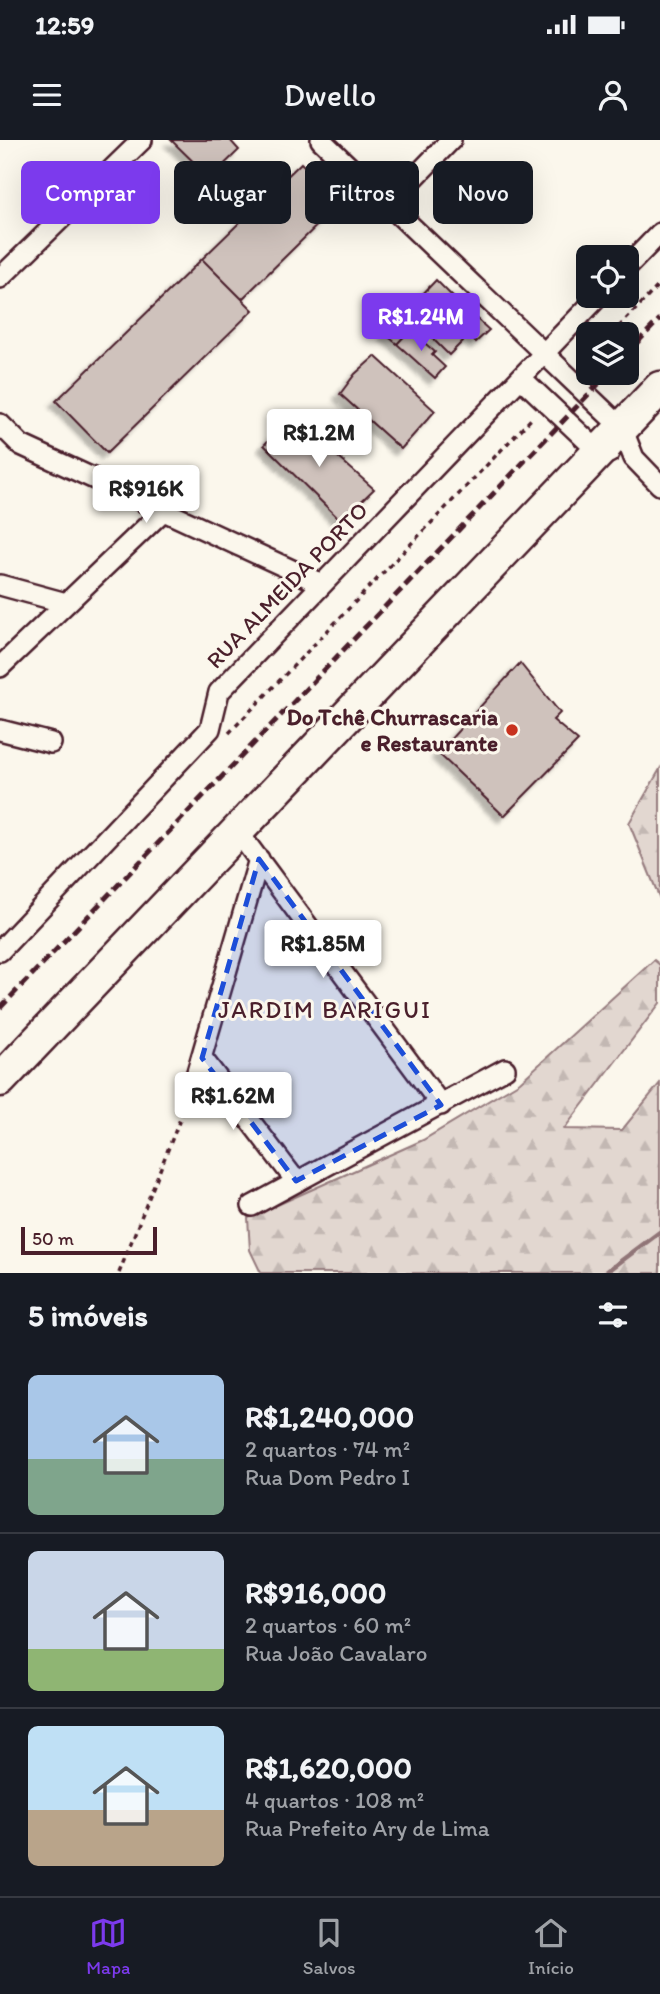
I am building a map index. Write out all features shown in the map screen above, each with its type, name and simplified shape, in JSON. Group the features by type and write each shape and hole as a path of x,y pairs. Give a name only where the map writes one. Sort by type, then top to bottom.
{"main road":[{"path":"0,1080 660,388"}],"street":[{"path":"0,278 142,140"},
{"path":"321,140 343,161"},
{"path":"419,173 451,140"},
{"path":"410,224 622,428 634,458 660,485"},
{"path":"639,255 660,233"},
{"name":"RUA ALMEIDA PORTO","path":"0,951 210,729 219,692 587,308"},
{"path":"521,378 598,451 634,458"},
{"path":"0,424 21,445 322,584"},
{"path":"0,667 163,511"},
{"path":"0,585 66,603"},
{"path":"0,730 51,743"},
{"path":"238,832 441,1105"},
{"path":"195,1079 259,859"},
{"path":"202,1058 296,1181"},
{"path":"252,1206 505,1069"}],"path":[{"path":"624,322 660,284"},
{"path":"225,737 547,403"},
{"path":"119,1273 195,1079"}],"highlighted area":[{"path":"259,859 441,1105 296,1181 202,1058"}],"green space":[{"path":"660,769 660,899 629,823"},
{"path":"654,960 660,965 660,1003 564,1129 622,1130 660,1083 660,1273 261,1273 250,1250 248,1218 423,1140 520,1082"}],"building":[{"path":"171,140 230,140 239,150 228,161 193,161"},
{"path":"301,163 305,167 305,224 319,224 242,299 202,259 238,224 291,224 291,173"},
{"path":"202,259 253,310 107,453 56,401"},
{"path":"436,280 458,302 424,337 413,327 397,344 385,334"},
{"path":"458,302 489,330 476,342 469,335 449,355 433,339 445,327 439,321"},
{"path":"410,330 435,352 432,355 445,367 435,378 397,344"},
{"path":"375,356 435,411 401,449 340,394 355,374"},
{"path":"292,416 374,489 341,521 264,445"},
{"name":"Do Tchê Churrascaria e Restaurante","path":"520,663 560,713 553,720 578,741 504,816 438,753"}],"waterway":[{"path":"605,1273 660,1232"}],"railway":[{"path":"639,341 660,319"},
{"path":"0,1008 597,385"}],"place":[{"name":"Do Tchê Churrascaria e Restaurante","path":"512,730"}],"district":[{"name":"JARDIM BARIGUI","path":"325,1009"}]}
